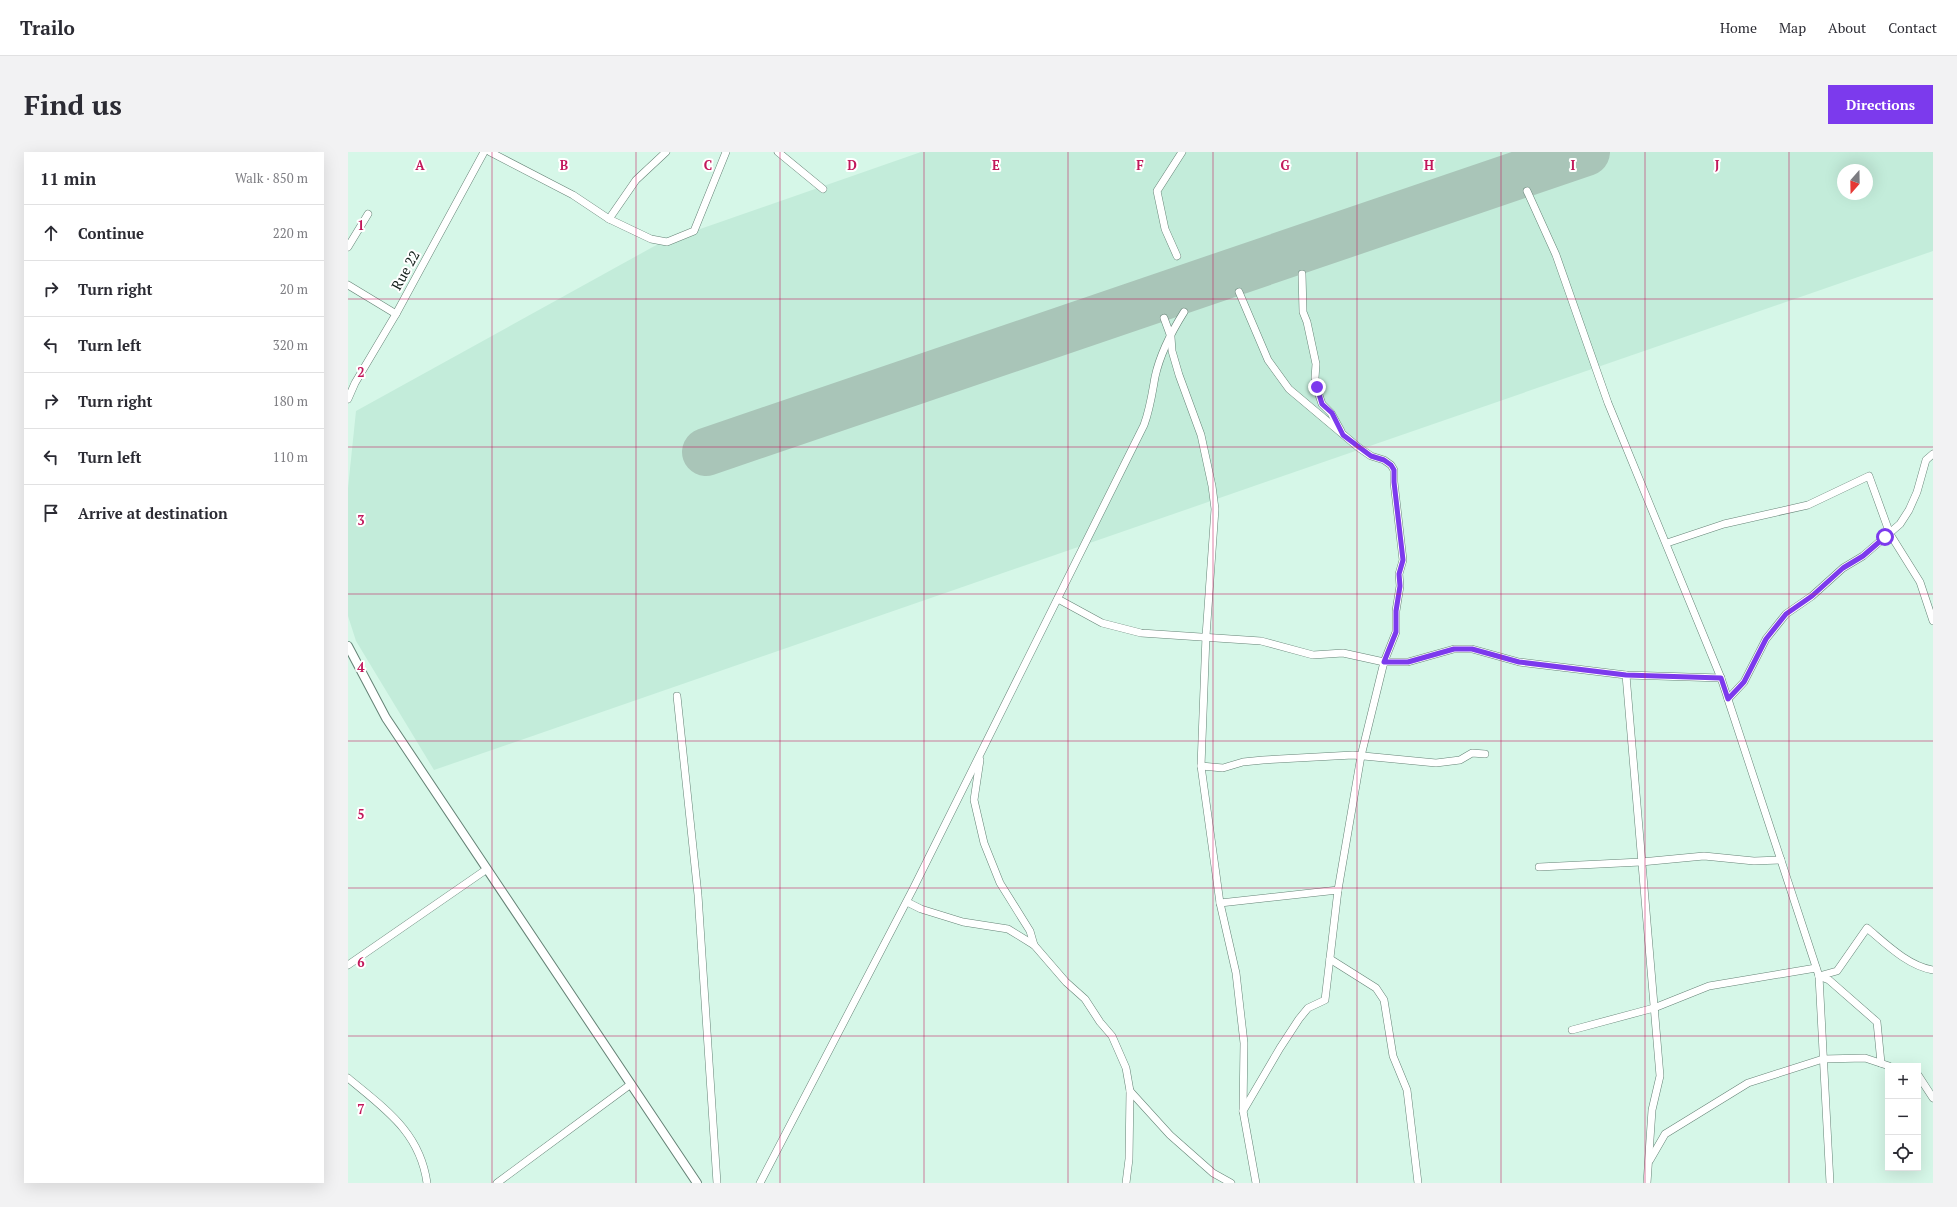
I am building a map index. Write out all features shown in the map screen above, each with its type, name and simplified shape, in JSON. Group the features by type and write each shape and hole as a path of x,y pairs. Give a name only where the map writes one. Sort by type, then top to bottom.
{"street":[{"name":"Rue 22","path":"348,399 355,383 396,314 484,152"},
{"path":"490,152 573,195 609,219 651,239 667,242 694,231 726,152"},
{"path":"609,219 636,180 666,152"},
{"path":"778,152 823,189"},
{"path":"1178,256 1166,229 1157,191 1182,152"},
{"path":"1526,191 1556,255 1608,403 1667,543 1721,678 1819,976 1830,1183"},
{"path":"348,247 368,214"},
{"path":"1302,274 1303,312 1307,322 1316,364 1315,378 1319,395 1322,404 1332,413 1343,435"},
{"path":"348,286 396,314"},
{"path":"1239,292 1268,360 1289,388 1343,435 1371,456 1384,460 1391,465 1394,470 1403,560 1399,574 1400,586 1396,611 1396,632 1384,662 1361,756 1338,890 1325,1000 1308,1008 1299,1019 1242,1111"},
{"path":"760,1183 907,902 1144,426 1153,397 1155,376 1165,346 1184,312"},
{"path":"1164,318 1171,337 1179,375 1201,436 1212,486 1215,509 1206,636 1201,766 1220,903 1236,973 1244,1043 1242,1111 1256,1183"},
{"path":"1728,699 1744,682 1766,639 1786,614 1812,596 1843,568 1863,556 1900,524 1909,510 1926,460 1933,454"},
{"path":"1667,543 1724,524 1808,505 1869,476 1890,534 1920,582 1933,621"},
{"path":"1058,598 1102,623 1141,633 1206,636 1261,641 1313,655 1343,653 1384,662 1408,662 1454,649 1472,649 1519,662 1626,675 1721,678"},
{"path":"348,646 386,718 697,1183"},
{"path":"1626,675 1660,1076 1652,1110 1647,1183"},
{"path":"677,696 698,895 717,1183"},
{"path":"1201,766 1223,768 1243,762 1263,760 1361,756 1436,763 1460,760 1472,753 1485,754"},
{"path":"980,754 974,800 984,843 1000,884 1030,931 1034,945"},
{"path":"1539,867 1641,862 1704,856 1754,861 1781,860"},
{"path":"348,965 487,869"},
{"path":"1220,903 1338,890"},
{"path":"907,902 922,909 964,922 1008,929 1034,945 1066,982 1086,999 1100,1022 1112,1036 1126,1068 1130,1091 1129,1159 1126,1183"},
{"path":"1819,976 1837,971 1867,928 1898,954 1925,968 1933,970"},
{"path":"1330,959 1376,988 1384,1000 1393,1056 1407,1090 1418,1183"},
{"path":"1572,1030 1654,1008 1709,986 1816,968"},
{"path":"1819,976 1829,980 1877,1022 1881,1063"},
{"path":"1648,1162 1665,1134 1748,1083 1823,1059 1864,1058 1885,1064"},
{"path":"348,1078 402,1126 414,1140 427,1183"},
{"path":"1921,1080 1933,1098"},
{"path":"497,1183 631,1084"},
{"path":"1130,1091 1170,1135 1213,1173 1231,1183"}],"shaded area":[{"path":"921,152 1933,152 1933,251 434,770 356,641 348,616 348,488 356,411 660,243"}],"runway":[{"path":"706,452 1586,152"}],"route":[{"path":"1317,387 1322,404 1332,413 1343,435 1371,456 1384,460 1391,465 1394,470 1403,560 1399,574 1400,586 1396,611 1396,632 1384,662 1408,662 1454,649 1472,649 1519,662 1626,675 1721,678 1728,699 1744,682 1766,639 1786,614 1812,596 1843,568 1863,556 1885,537"}]}
